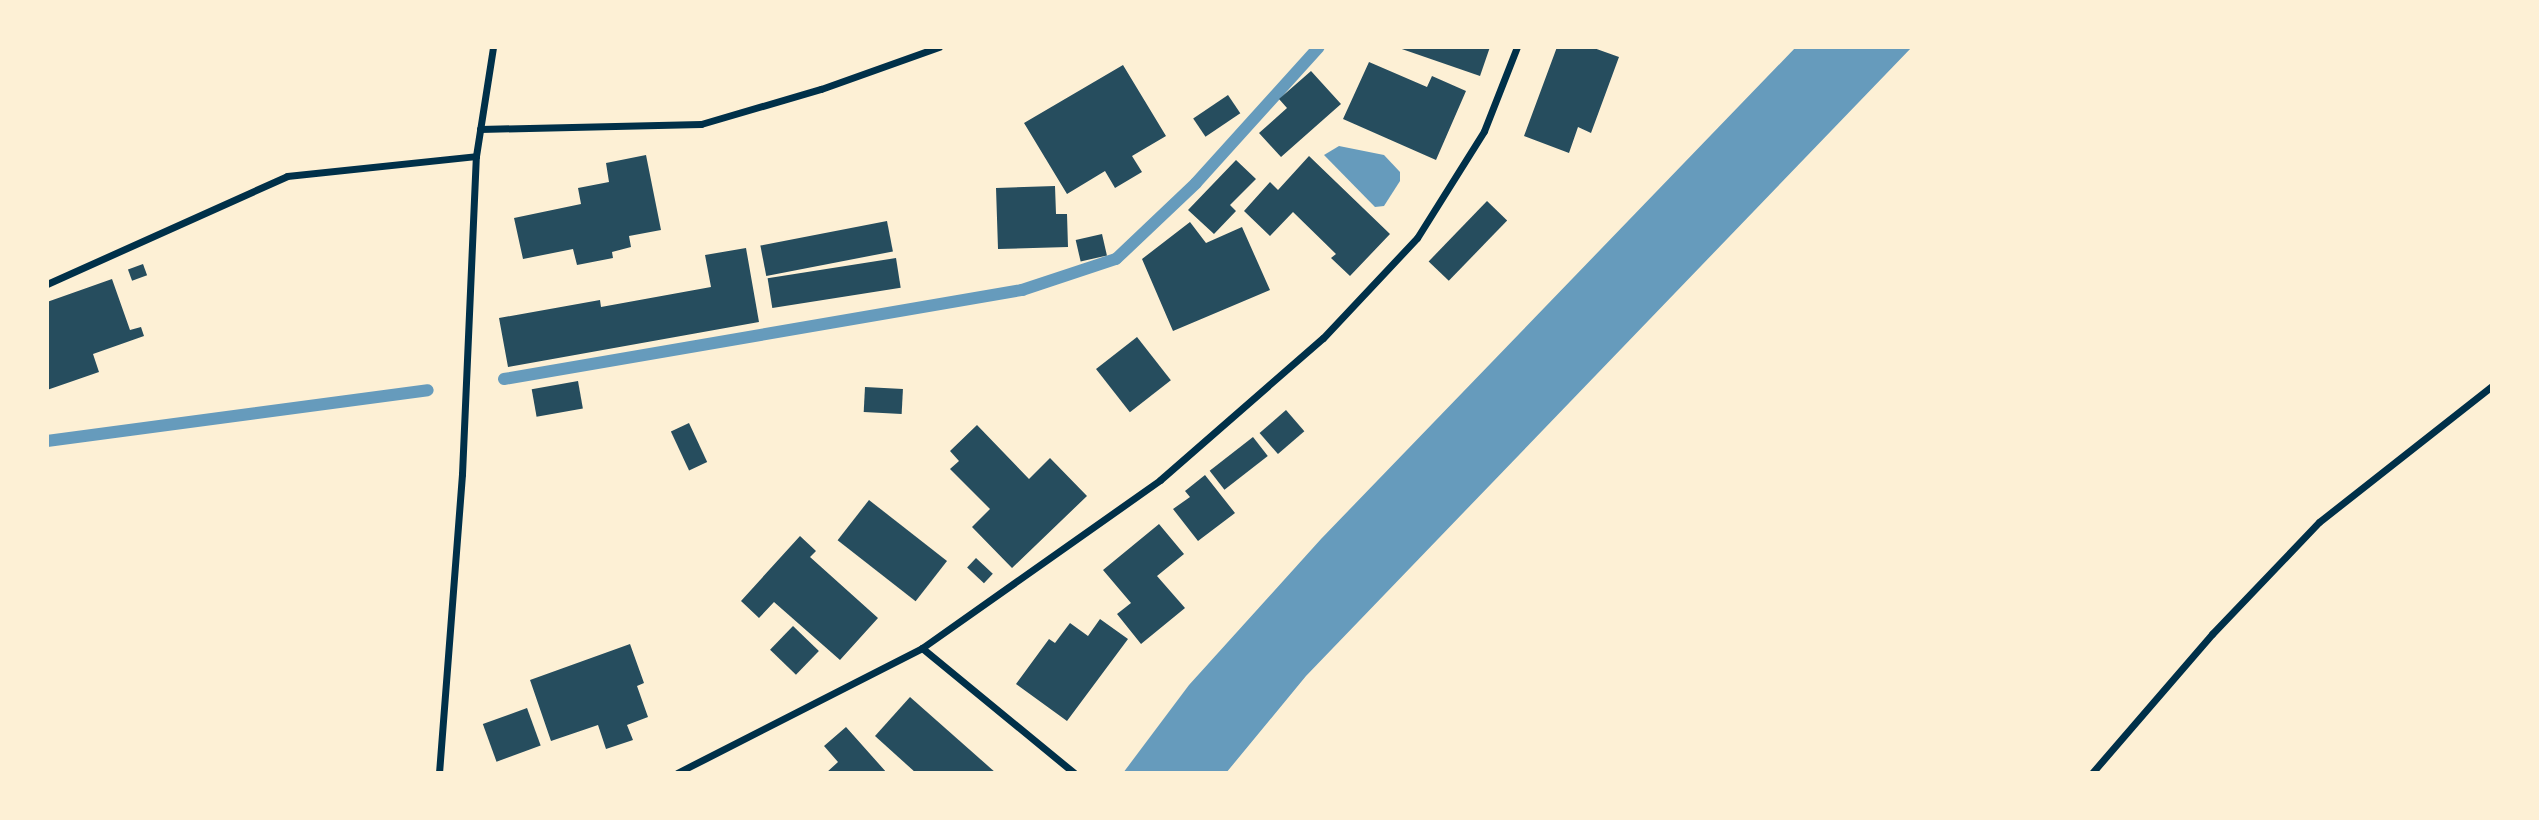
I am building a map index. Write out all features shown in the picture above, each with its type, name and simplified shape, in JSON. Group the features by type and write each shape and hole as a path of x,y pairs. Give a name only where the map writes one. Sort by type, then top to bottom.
{"street":[{"path":"439,773 462,474 476,156 493,47"},
{"path":"480,129 701,124 821,89 939,47"},
{"path":"677,773 922,648 1160,480 1323,338 1417,238 1485,131 1517,47"},
{"path":"47,284 287,176 476,156"},
{"path":"2092,773 2212,634 2319,522 2492,386"},
{"path":"922,648 1074,773"}],"water":[{"path":"1796,47 1912,47 1306,676 1226,773 1123,773 1189,685 1321,539"},
{"path":"1339,146 1384,155 1400,172 1400,181 1384,206 1375,207 1324,155"}],"building":[{"path":"1396,47 1490,47 1480,76"},
{"path":"1557,47 1591,47 1619,57 1591,133 1578,127 1569,153 1524,136"},
{"path":"1369,62 1427,87 1432,76 1466,91 1436,160 1343,119"},
{"path":"1123,65 1166,136 1132,156 1142,172 1115,188 1105,171 1067,194 1024,123"},
{"path":"1311,71 1341,104 1281,157 1259,133 1287,108 1279,99"},
{"path":"1228,95 1240,113 1205,137 1193,118"},
{"path":"646,155 661,230 629,236 631,247 612,252 613,258 577,265 573,249 523,259 514,218 581,204 578,188 609,182 606,163"},
{"path":"1309,156 1390,234 1350,276 1331,258 1336,254 1293,212 1270,236 1244,211 1270,182 1278,190"},
{"path":"1236,160 1256,179 1230,205 1236,211 1214,234 1188,210"},
{"path":"1055,186 1056,214 1067,214 1068,247 998,249 996,188"},
{"path":"1487,201 1507,220 1449,281 1429,261"},
{"path":"887,221 893,251 766,276 760,246"},
{"path":"1190,222 1206,243 1242,227 1270,290 1173,331 1142,259"},
{"path":"1102,234 1107,255 1081,262 1076,240"},
{"path":"746,248 759,322 508,367 499,318 600,300 601,307 711,287 705,255"},
{"path":"896,258 901,288 772,308 768,278"},
{"path":"143,264 147,275 132,281 128,269"},
{"path":"112,279 130,330 141,327 144,336 93,354 99,372 47,390 47,302"},
{"path":"1137,337 1171,380 1130,412 1096,369"},
{"path":"578,381 583,409 537,417 532,389"},
{"path":"865,387 903,389 902,414 864,412"},
{"path":"1286,410 1304,431 1278,454 1260,433"},
{"path":"689,423 707,462 689,470 671,431"},
{"path":"977,425 1029,479 1050,458 1087,496 1012,568 972,527 990,509 950,469 959,461 950,451"},
{"path":"1253,437 1268,456 1224,490 1210,471"},
{"path":"1205,475 1235,513 1198,541 1173,509 1190,497 1185,491"},
{"path":"869,500 947,561 916,601 838,540"},
{"path":"1159,524 1184,554 1157,576 1185,608 1141,644 1117,614 1131,603 1103,570"},
{"path":"800,536 816,551 810,557 878,618 840,660 774,602 759,618 741,601"},
{"path":"976,558 993,574 984,583 967,568"},
{"path":"1100,619 1128,639 1067,721 1016,684 1049,639 1055,643 1070,623 1088,636"},
{"path":"793,626 819,651 796,675 770,650"},
{"path":"630,644 644,683 637,686 648,717 627,725 633,740 606,749 598,725 551,741 530,680"},
{"path":"910,697 996,773 916,773 875,736"},
{"path":"527,708 541,746 497,762 483,724"},
{"path":"846,727 887,773 826,773 838,762 824,746"}],"waterway":[{"path":"504,379 1022,290 1116,259 1196,183 1319,47"},
{"path":"47,441 428,390"}]}
